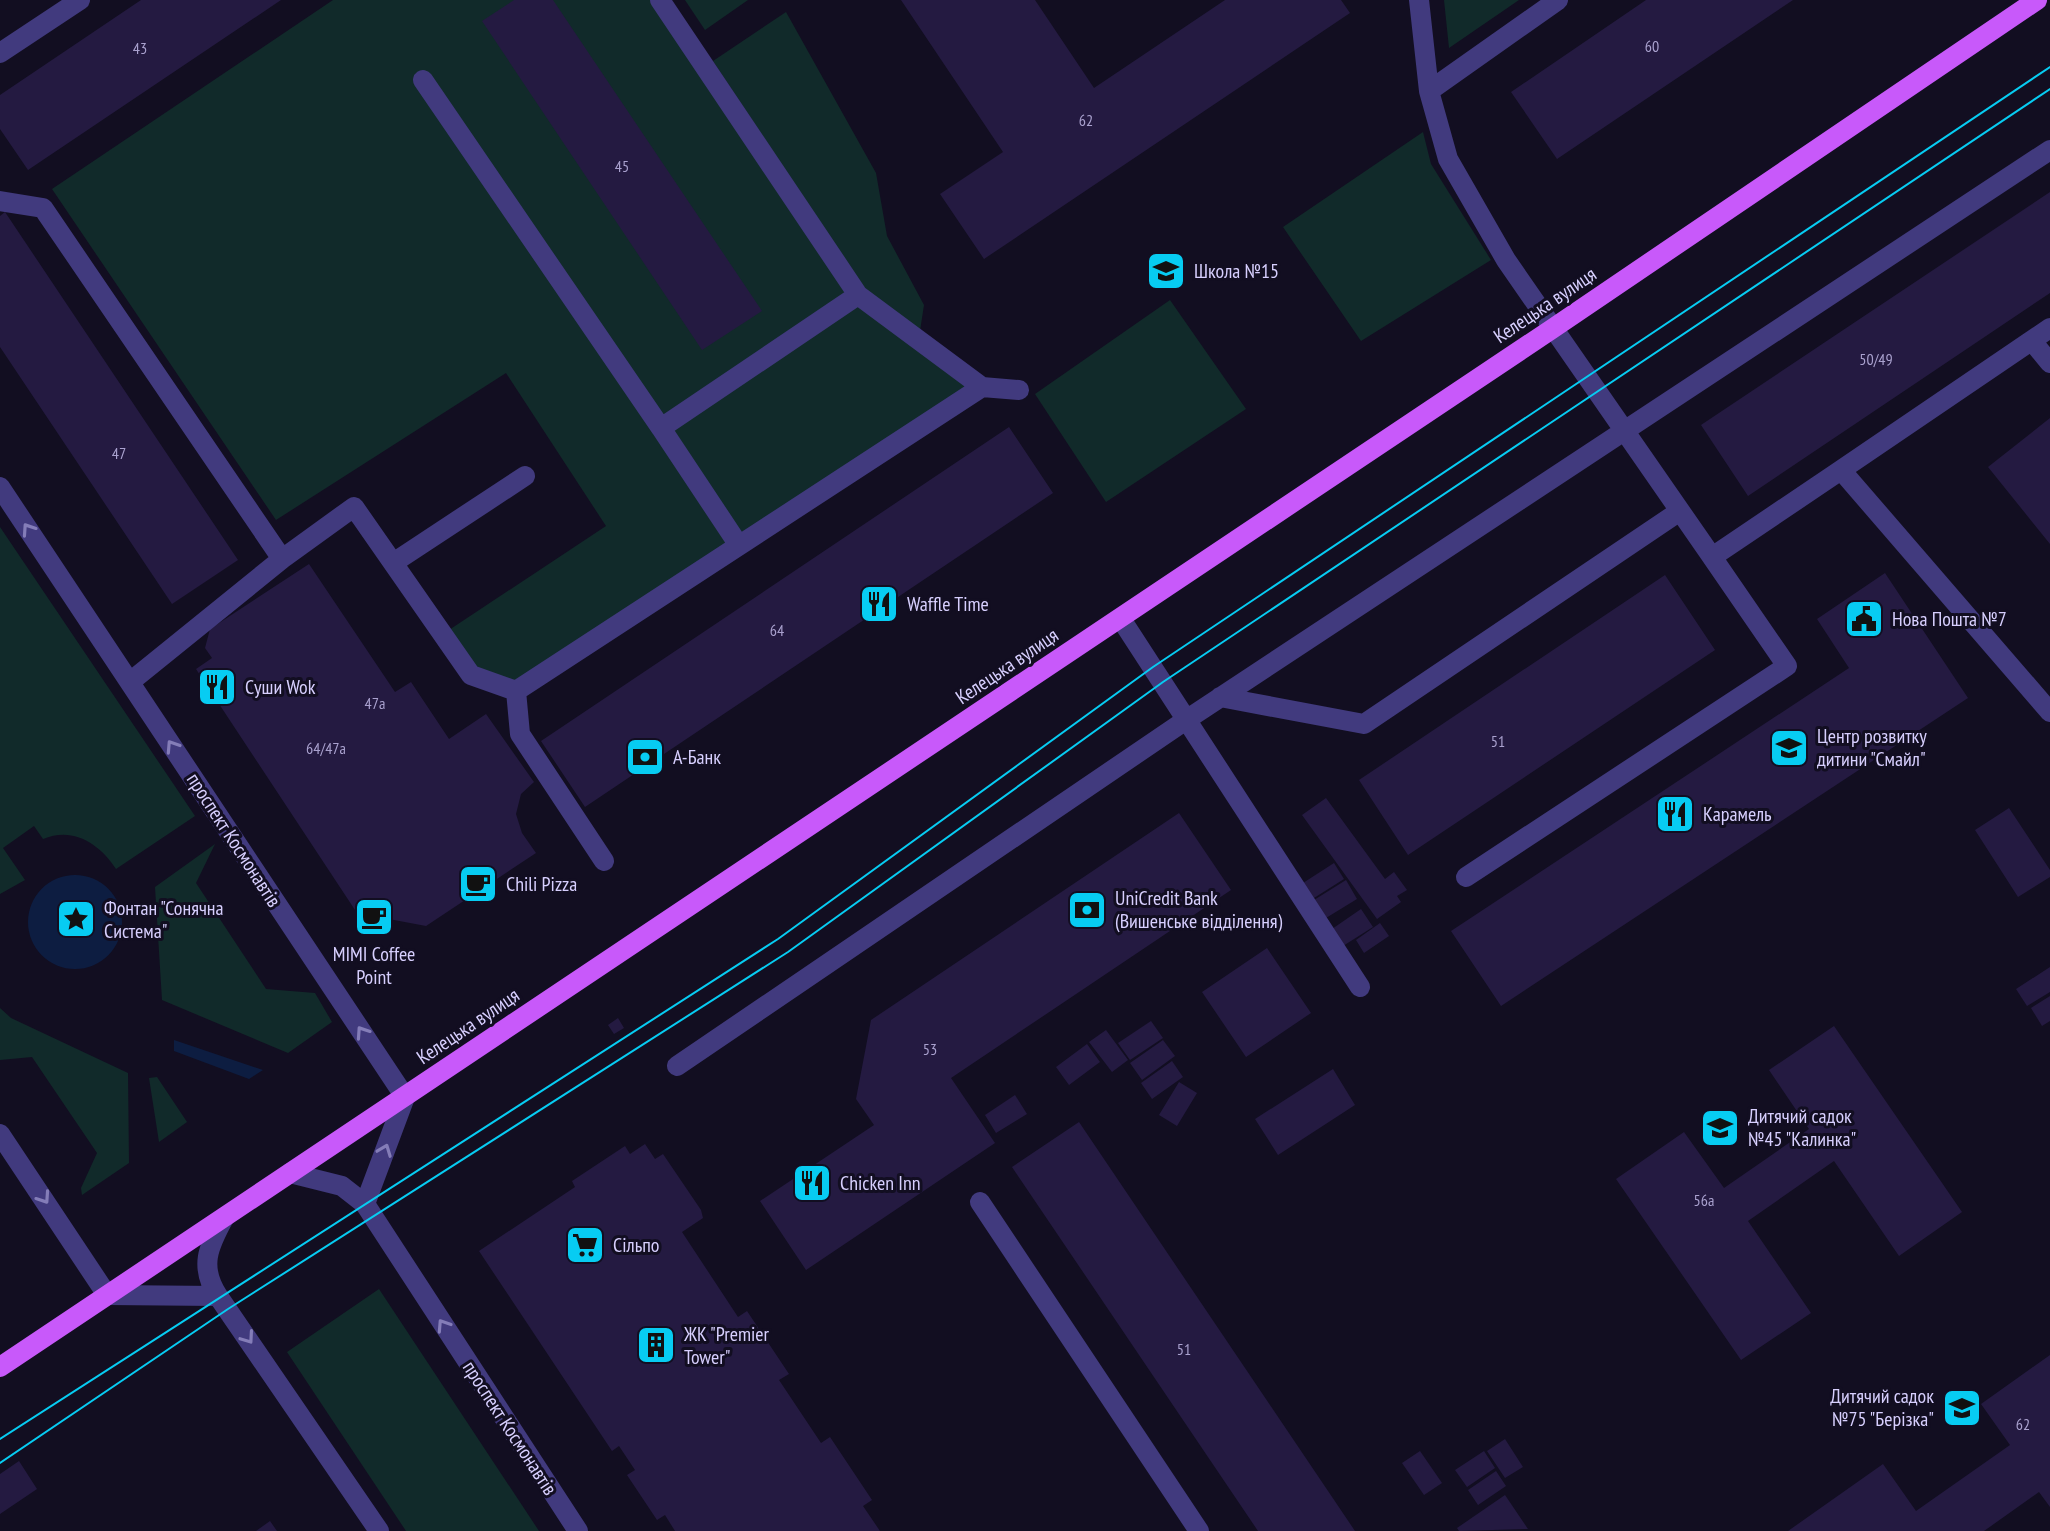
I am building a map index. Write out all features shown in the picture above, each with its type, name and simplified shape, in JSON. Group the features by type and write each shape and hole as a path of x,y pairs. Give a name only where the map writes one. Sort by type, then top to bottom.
{"main road":[{"name":"Келецька вулиця","path":"0,1367 1121,619 2037,0"}],"street":[{"path":"0,53 80,0"},
{"path":"660,0 858,295 982,387 1019,390"},
{"path":"1419,0 1429,91 1448,159 1506,260 1552,329 1787,666 1466,877"},
{"path":"1429,91 1558,0"},
{"path":"423,80 738,544"},
{"path":"677,1066 1220,697 2050,150"},
{"path":"0,201 43,208 282,559"},
{"path":"661,428 858,295"},
{"path":"1712,557 2050,328"},
{"path":"2032,341 2050,363"},
{"path":"516,691 982,387"},
{"path":"1841,470 2050,712"},
{"path":"393,563 525,476"},
{"name":"проспект Космонавтів","path":"0,487 405,1097"},
{"path":"130,682 282,559 354,507 471,675 516,691"},
{"path":"1220,697 1364,724 1680,511"},
{"path":"1121,619 1360,987"},
{"path":"516,691 520,734 604,861"},
{"path":"365,1204 405,1097"},
{"path":"0,1134 107,1295 218,1296"},
{"name":"проспект Космонавтів","path":"290,1173 342,1186 365,1204 578,1531"},
{"path":"980,1202 1199,1531"},
{"path":"224,1218 208,1254 205,1277 379,1531"}],"green space":[{"path":"333,0 659,0 858,295 982,387 516,691 471,675 443,634 606,526 506,373 276,520 52,189"},
{"path":"685,0 748,0 705,30"},
{"path":"1444,0 1519,0 1449,48"},
{"path":"786,12 876,173 887,236 924,305 920,331 864,288 713,61"},
{"path":"1423,132 1431,164 1491,260 1361,341 1283,227"},
{"path":"1170,300 1246,409 1106,502 1035,394"},
{"path":"0,527 195,816 116,869 102,852 85,840 65,835 43,839 34,826 3,848 25,880 0,894"},
{"path":"215,844 196,883 266,989 315,993 332,1022 288,1053 162,1000 155,887"},
{"path":"0,1008 11,1018 128,1073 129,1163 82,1195 81,1188 97,1153 32,1057 0,1060"},
{"path":"157,1077 187,1122 159,1142 149,1078"},
{"path":"379,1289 539,1531 406,1531 287,1352"}],"water":[{"name":"Фонтан \"Сонячна Система\"","path":"75,875 93,879 108,889 118,904 122,922 118,940 108,955 93,965 75,969 57,965 42,955 32,940 28,922 32,904 42,889 57,879"},
{"path":"174,1040 263,1070 249,1079 174,1051"}],"building":[{"path":"141,0 281,0 28,170 0,129 0,95"},
{"path":"514,0 553,0 762,311 702,350 482,21"},
{"path":"901,0 1035,0 1094,88 1225,0 1341,0 1350,13 984,259 940,194 1003,152"},
{"path":"1646,0 1793,0 1557,159 1511,92"},
{"path":"2050,192 2050,293 1748,496 1701,425"},
{"path":"5,212 238,560 172,604 0,347 0,216"},
{"path":"2050,418 2050,544 1988,467"},
{"path":"1009,427 1053,493 585,807 541,741"},
{"path":"309,564 395,692 411,682 449,739 486,714 534,782 521,794 516,814 522,833 536,853 426,926 357,913 196,669 212,658 205,648 210,629"},
{"path":"1885,573 1968,698 1501,1006 1451,931 1849,668 1817,619"},
{"path":"1665,575 1715,650 1408,855 1359,780"},
{"path":"1326,798 1385,879 1394,872 1407,890 1397,896 1401,902 1377,919 1302,815"},
{"path":"2009,808 2050,870 2050,877 2018,897 1975,830"},
{"path":"1179,813 1231,890 951,1078 995,1143 806,1270 760,1201 874,1125 856,1099 871,1020"},
{"path":"1334,863 1344,879 1314,898 1303,883"},
{"path":"1346,880 1357,899 1326,918 1314,900"},
{"path":"1361,909 1373,927 1343,946 1332,929"},
{"path":"1380,923 1389,936 1364,953 1356,940"},
{"path":"1267,948 1311,1013 1246,1057 1202,992"},
{"path":"2050,967 2050,992 2027,1006 2016,989"},
{"path":"2050,996 2050,1021 2042,1026 2031,1008"},
{"path":"618,1018 624,1028 614,1034 608,1025"},
{"path":"1151,1021 1163,1038 1130,1060 1118,1043"},
{"path":"1834,1026 1962,1212 1899,1256 1834,1161 1748,1221 1811,1313 1741,1360 1616,1179 1684,1132 1724,1188 1809,1129 1769,1070"},
{"path":"1106,1030 1128,1060 1112,1072 1089,1042"},
{"path":"1163,1040 1175,1056 1142,1080 1130,1063"},
{"path":"1087,1044 1100,1062 1069,1085 1056,1067"},
{"path":"1172,1061 1183,1077 1152,1099 1141,1083"},
{"path":"1333,1069 1355,1105 1278,1155 1255,1119"},
{"path":"1179,1082 1197,1093 1177,1126 1159,1115"},
{"path":"1015,1095 1027,1114 996,1133 985,1115"},
{"path":"1079,1122 1355,1531 1258,1531 1012,1167"},
{"name":"ЖК \"Premier Tower\"","path":"645,1144 655,1159 663,1154 701,1210 703,1218 682,1232 738,1317 747,1311 789,1374 779,1380 821,1443 830,1437 872,1500 863,1506 880,1531 675,1531 665,1515 657,1520 627,1475 635,1470 619,1446 612,1451 479,1251 575,1187 572,1181 625,1146 630,1154"},
{"path":"2050,1355 2050,1507 2039,1492 1984,1531 1788,1531 1883,1464 1916,1511 2010,1445 1981,1404"},
{"path":"1505,1439 1523,1467 1505,1478 1487,1451"},
{"path":"1420,1451 1442,1483 1424,1495 1402,1463"},
{"path":"1484,1451 1495,1468 1467,1487 1455,1470"},
{"path":"19,1461 37,1489 0,1514 0,1474"},
{"path":"1496,1471 1506,1486 1478,1505 1468,1490"},
{"path":"1505,1495 1528,1529 1459,1531 1457,1528"},
{"path":"270,1521 277,1531 256,1531"}],"tram line":[{"path":"0,1439 778,939 1153,667 2050,67"},
{"path":"0,1463 228,1309 788,952 1163,682 2050,89"}],"place":[{"name":"Школа №15","path":"1166,271"},
{"name":"Waffle Time","path":"879,604"},
{"name":"Нова Пошта №7","path":"1864,619"},
{"name":"Суши Wok","path":"217,687"},
{"name":"Центр розвитку дитини \"Смайл\"","path":"1789,748"},
{"name":"А-Банк","path":"645,757"},
{"name":"Карамель","path":"1675,814"},
{"name":"Chili Pizza","path":"478,884"},
{"name":"UniCredit Bank (Вишенське відділення)","path":"1087,910"},
{"name":"MIMI Coffee Point","path":"374,917"},
{"name":"Фонтан \"Сонячна Система\"","path":"76,919"},
{"name":"Дитячий садок №45 \"Калинка\"","path":"1720,1128"},
{"name":"Chicken Inn","path":"812,1183"},
{"name":"Сільпо","path":"585,1245"},
{"name":"ЖК \"Premier Tower\"","path":"656,1345"},
{"name":"Дитячий садок №75 \"Берізка\"","path":"1962,1408"}]}
